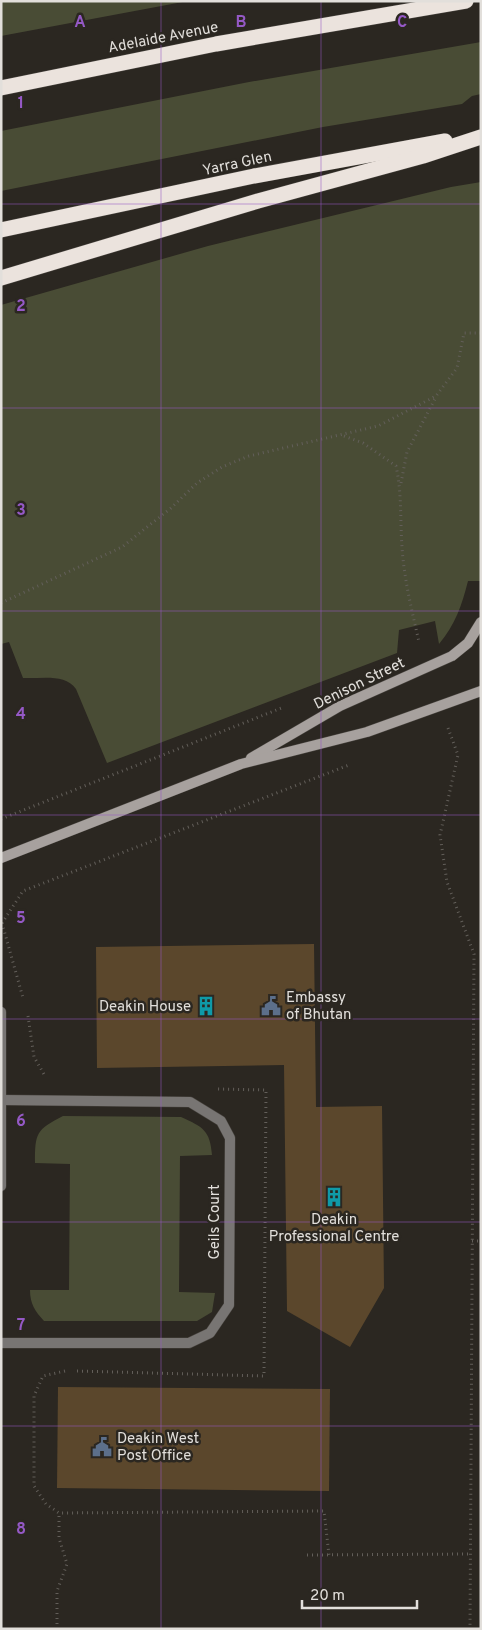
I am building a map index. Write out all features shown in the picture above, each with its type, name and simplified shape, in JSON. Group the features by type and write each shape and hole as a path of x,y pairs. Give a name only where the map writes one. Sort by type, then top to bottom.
{"highway":[{"name":"Adelaide Avenue","path":"6,86 216,44 466,1"},
{"name":"Yarra Glen","path":"1,230 264,175 434,143 481,137"},
{"path":"1,278 258,201 423,156 481,137"}],"street":[{"name":"Denison Street","path":"241,764 340,706 452,656 468,642 481,622"},
{"name":"Denison Street","path":"1,858 241,764 367,732 481,691"},
{"path":"1,1012 1,1186"},
{"name":"Geils Court","path":"1,1342 189,1342 210,1333 229,1305 230,1138 221,1121 190,1102 2,1100"}],"path":[{"path":"419,643 409,600 402,547 401,486 407,452 436,396 457,368 464,333 481,333"},
{"path":"1,603 122,547 171,508 197,483 222,467 249,456 344,436 378,426 436,396"},
{"path":"344,436 363,443 396,466 401,486"},
{"path":"1,819 292,703"},
{"path":"439,730 448,727 458,755 440,835 447,882 474,954 470,1629"},
{"path":"25,1004 2,923 23,890 357,762"},
{"path":"28,1013 34,1057 47,1080"},
{"path":"208,1089 266,1090 264,1376 63,1371 43,1376 34,1396 34,1486 46,1504 59,1513 324,1511 329,1555"},
{"path":"472,1241 481,1241"},
{"path":"57,1629 57,1591 67,1564 60,1538 59,1513"},
{"path":"307,1555 471,1554"}],"green space":[{"path":"1,1 188,1 1,36"},
{"path":"481,42 481,94 472,96 462,104 323,127 1,191 1,131 249,82"},
{"path":"481,182 481,581 468,581 457,614 439,644 435,621 399,630 397,653 107,763 76,689 66,681 59,679 23,678 9,642 1,644 1,305 208,246 451,187"},
{"path":"63,1116 181,1117 204,1130 209,1140 212,1155 180,1156 179,1292 215,1293 212,1312 197,1321 44,1321 38,1314 32,1303 30,1290 69,1290 70,1164 35,1163 39,1134 47,1125"}],"building":[{"path":"314,944 316,1107 382,1106 384,1288 350,1347 287,1311 284,1065 97,1068 96,947"},
{"path":"58,1387 330,1389 329,1491 57,1488"}],"place":[{"name":"Deakin House","path":"206,1006"},
{"name":"Embassy of Bhutan","path":"271,1006"},
{"name":"Deakin Professional Centre","path":"334,1197"},
{"name":"Deakin West Post Office","path":"102,1447"}]}
